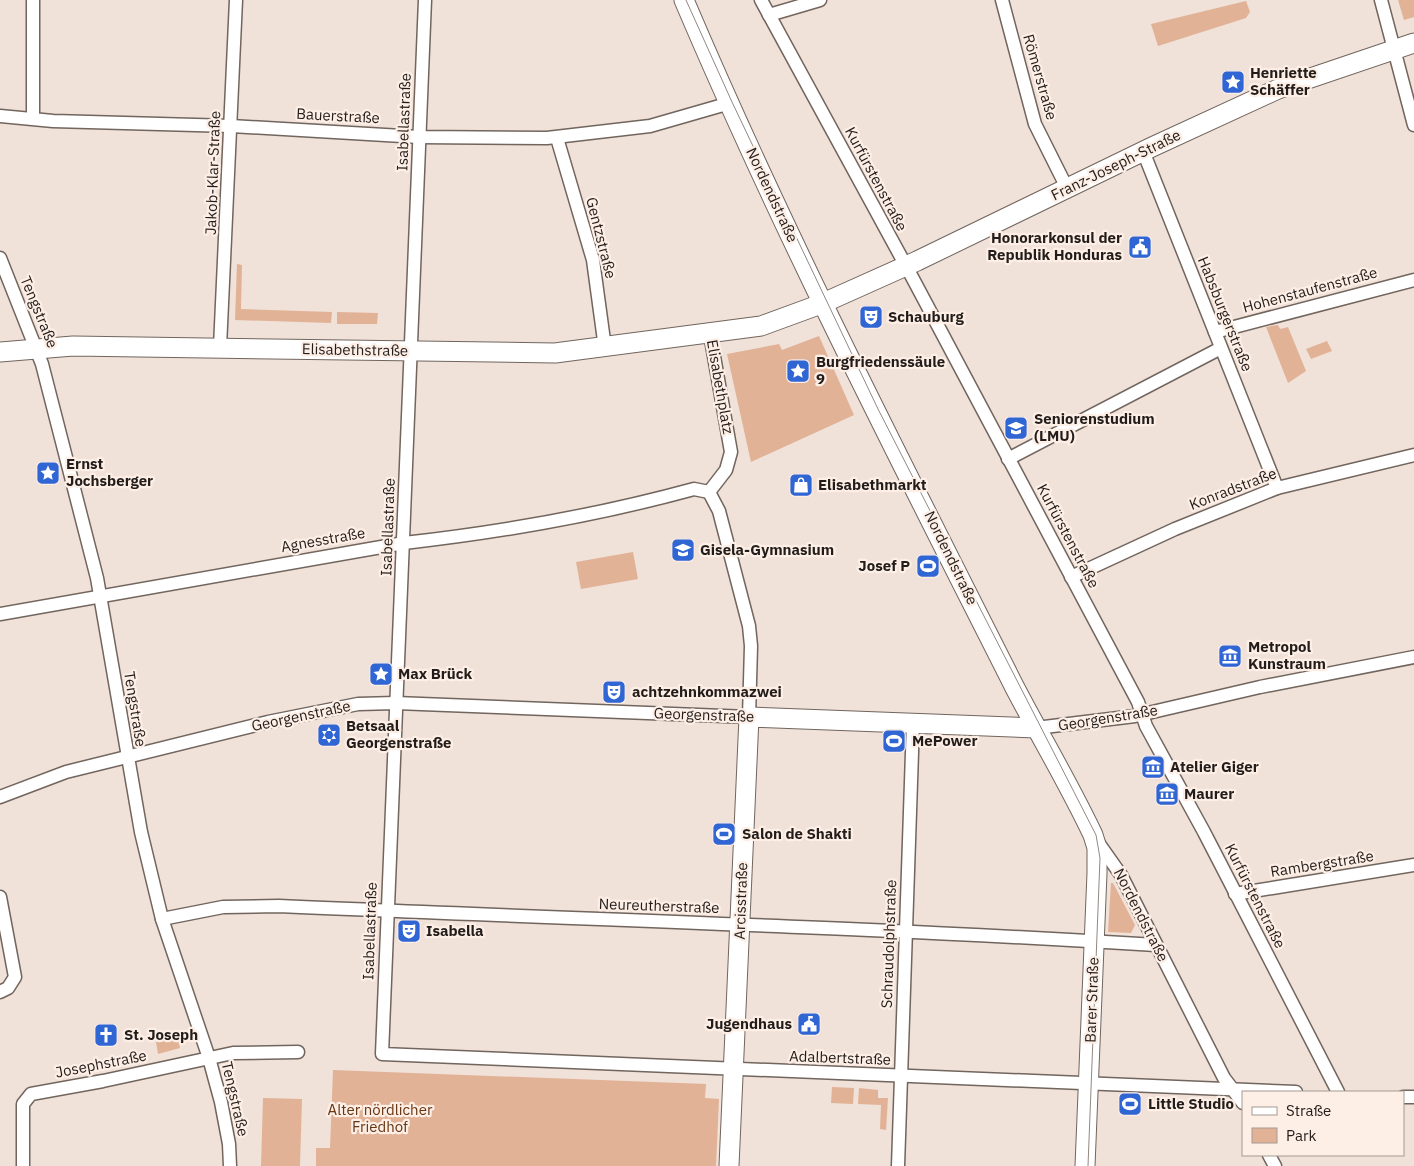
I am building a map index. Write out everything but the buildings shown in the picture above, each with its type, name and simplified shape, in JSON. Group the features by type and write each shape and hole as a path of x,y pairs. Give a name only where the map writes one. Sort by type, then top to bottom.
{"main road":[{"name":"Nordendstraße","path":"684,0 823,302 1036,728 1093,835"},
{"name":"Franz-Joseph-Straße","path":"823,302 905,266 1143,151 1278,89 1414,43"},
{"name":"Elisabethplatz","path":"710,334 770,324 823,302"},
{"name":"Elisabethstraße","path":"0,352 73,346 555,353 710,334"},
{"name":"Georgenstraße","path":"749,717 1036,728"},
{"name":"Arcisstraße","path":"729,1166 749,717"},
{"name":"Barer Straße","path":"1085,1166 1097,858 1093,835"}],"street":[{"path":"33,0 33,118"},
{"name":"Jakob-Klar-Straße","path":"220,347 236,0"},
{"name":"Isabellastraße","path":"382,1054 425,0"},
{"name":"Kurfürstenstraße","path":"761,0 1072,577 1142,714 1146,726 1337,1091"},
{"path":"769,15 820,0"},
{"name":"Römerstraße","path":"1002,0 1035,124 1068,188"},
{"path":"1381,0 1414,125"},
{"name":"Bauerstraße","path":"0,116 53,121 231,126 419,137 557,138 650,126 730,103"},
{"name":"Gentzstraße","path":"557,138 593,260 605,348"},
{"name":"Habsburgerstraße","path":"1143,151 1277,488"},
{"name":"Tengstraße","path":"0,258 42,364 101,595 126,757 141,832 162,919 209,1058 226,1128 230,1166"},
{"name":"Hohenstaufenstraße","path":"1215,332 1414,280"},
{"name":"Elisabethplatz","path":"709,492 726,470 731,452 710,334"},
{"path":"1008,459 1221,348"},
{"name":"Konradstraße","path":"1072,577 1175,529 1277,488 1414,455"},
{"name":"Agnesstraße","path":"0,614 404,542 542,524 694,490 709,492"},
{"name":"Arcisstraße","path":"709,492 719,511 749,626 751,646 749,717"},
{"name":"Georgenstraße","path":"1036,728 1142,714 1260,687 1414,657"},
{"name":"Georgenstraße","path":"0,797 66,772 315,711 358,704 396,703 749,717"},
{"name":"Schraudolphstraße","path":"898,1166 913,723"},
{"name":"Nordendstraße","path":"1093,835 1121,875 1224,1078 1242,1102"},
{"name":"Rambergstraße","path":"1235,894 1414,865"},
{"path":"0,897 15,968 15,977 4,990"},
{"name":"Neureutherstraße","path":"162,919 223,907 279,906 740,926 906,930 1156,945"},
{"path":"209,1058 244,1051 298,1052"},
{"name":"Adalbertstraße","path":"382,1054 1088,1085 1275,1091"},
{"name":"Josephstraße","path":"23,1166 22,1109 27,1096 209,1058"}],"green space":[{"path":"1398,0 1414,0 1414,17 1404,20"},
{"path":"1246,1 1250,12 1246,18 1158,46 1151,24"},
{"path":"237,264 242,265 241,309 332,312 331,323 235,320"},
{"path":"337,312 378,313 377,324 337,324"},
{"path":"1278,325 1280,329 1288,327 1306,371 1288,383 1266,327"},
{"path":"819,336 854,415 751,462 727,354 779,344 782,350"},
{"path":"1327,341 1332,351 1311,359 1306,349"},
{"path":"633,552 638,579 581,589 576,562"},
{"path":"1111,883 1113,883 1135,925 1131,933 1108,932"},
{"path":"177,1030 180,1048 158,1054 156,1042 170,1040"},
{"name":"Alter nördlicher Friedhof","path":"333,1070 706,1084 705,1098 719,1099 716,1166 316,1166 316,1148 330,1148"},
{"path":"832,1087 854,1088 853,1104 831,1103"},
{"path":"859,1088 878,1090 878,1098 888,1098 886,1130 880,1129 881,1105 858,1104"},
{"path":"263,1098 302,1099 300,1166 261,1166"}],"tram line":[{"path":"686,0 732,102 878,409 1096,835 1100,858 1088,1166"}],"place":[{"name":"Henriette Schäffer","path":"1233,82"},
{"name":"Honorarkonsul der Republik Honduras","path":"1140,247"},
{"name":"Schauburg","path":"871,317"},
{"name":"Burgfriedenssäule 9","path":"798,371"},
{"name":"Seniorenstudium (LMU)","path":"1016,428"},
{"name":"Ernst Jochsberger","path":"48,473"},
{"name":"Elisabethmarkt","path":"801,485"},
{"name":"Gisela-Gymnasium","path":"683,550"},
{"name":"Josef P","path":"928,566"},
{"name":"Metropol Kunstraum","path":"1230,656"},
{"name":"Max Brück","path":"381,674"},
{"name":"achtzehnkommazwei","path":"614,692"},
{"name":"Betsaal Georgenstraße","path":"329,735"},
{"name":"MePower","path":"894,741"},
{"name":"Atelier Giger","path":"1153,767"},
{"name":"Maurer","path":"1167,794"},
{"name":"Salon de Shakti","path":"724,834"},
{"name":"Isabella","path":"409,931"},
{"name":"Jugendhaus","path":"809,1024"},
{"name":"St. Joseph","path":"106,1035"},
{"name":"Little Studio","path":"1130,1104"}]}
